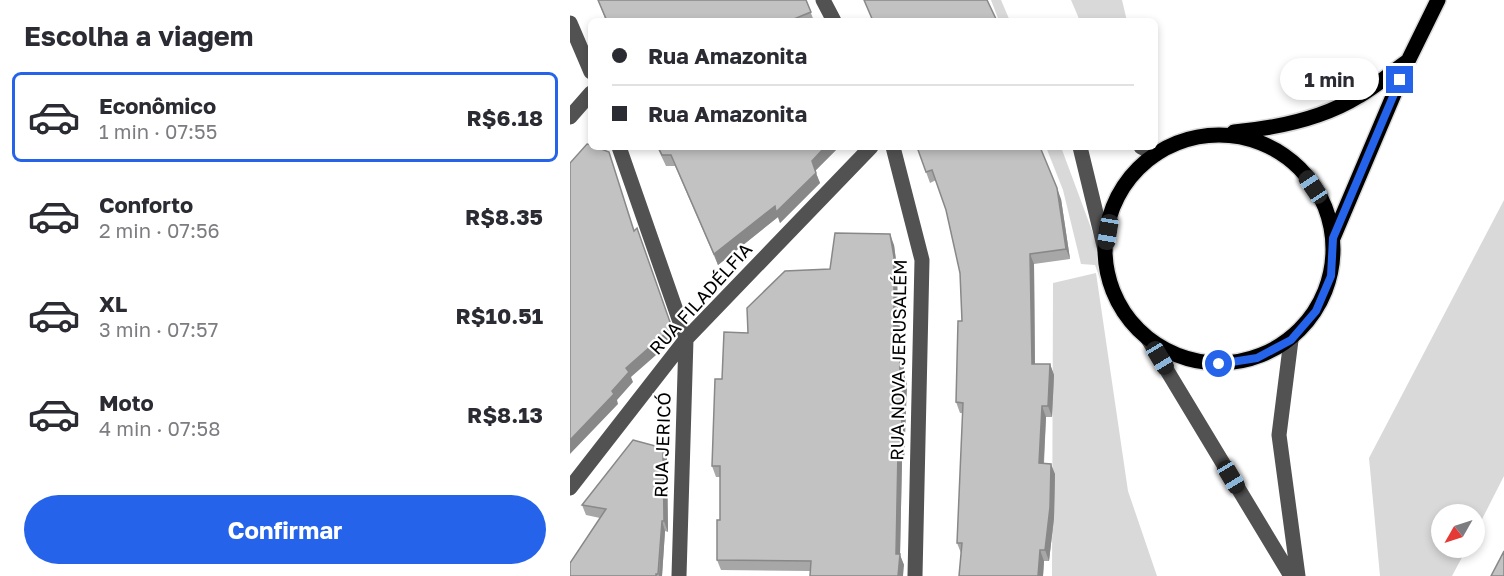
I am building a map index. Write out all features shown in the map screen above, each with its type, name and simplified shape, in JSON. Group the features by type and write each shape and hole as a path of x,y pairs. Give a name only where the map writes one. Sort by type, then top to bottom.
{"main road":[{"path":"1333,238 1408,61 1438,0"},
{"path":"1202,136 1239,136 1274,149 1303,171 1324,202 1333,238 1331,276 1316,311 1291,340 1257,358 1219,364 1181,358 1148,339 1125,314 1110,284 1105,250 1110,213 1128,180 1156,154 1178,142 1202,136 1272,129 1307,119 1358,97 1408,61"}],"street":[{"path":"823,0 832,18"},
{"path":"570,23 588,65"},
{"path":"570,117 588,96"},
{"name":"RUA JERICÓ","path":"620,150 686,339 679,576"},
{"name":"RUA FILADÉLFIA","path":"570,488 686,339 869,150"},
{"name":"RUA NOVA JERUSALÉM","path":"894,150 922,260 915,576"},
{"path":"1081,150 1105,250"},
{"path":"1147,150 1156,154"},
{"path":"1148,339 1291,576"},
{"path":"1291,340 1279,435 1298,576"}],"shaded area":[{"path":"991,0 1001,0 1009,18 998,18"},
{"path":"1071,0 1122,0 1126,18 1079,18"},
{"path":"1047,150 1062,150 1120,306 1107,298 1095,265 1081,264 1063,190"},
{"path":"1504,200 1504,476 1485,513 1485,504 1431,504 1431,558 1462,558 1452,576 1380,576 1369,458"},
{"path":"1096,273 1128,491 1157,576 1052,576 1053,283"}],"building":[{"path":"598,0 806,0 811,12 796,18 606,18"},
{"path":"864,0 987,0 996,18 872,18"},
{"path":"587,144 588,150 609,152 634,231 637,228 670,322 668,331 626,368 629,372 612,391 614,394 570,440 570,163"},
{"path":"660,150 822,150 812,161 816,173 776,212 775,206 714,254 671,155 662,155"},
{"path":"918,150 1041,150 1057,188 1066,249 1030,254 1032,364 1050,364 1048,406 1042,406 1039,463 1051,464 1050,507 1045,550 1040,550 1038,576 959,576 962,543 957,543 963,403 956,402 958,321 962,321 960,273 946,210 932,170 926,172"},
{"path":"835,233 890,234 894,257 894,326 899,326 900,372 903,372 901,451 898,451 896,554 900,554 898,576 810,576 811,561 717,560 720,466 712,466 715,379 722,379 724,332 748,333 747,308 785,271 830,269"},
{"path":"633,440 663,448 664,521 662,521 658,574 656,576 570,576 570,563 606,509 582,505"},
{"path":"1504,551 1504,576 1491,576"}],"route":[{"path":"1219,364 1257,358 1291,340 1316,311 1331,276 1333,238 1400,80"}]}
